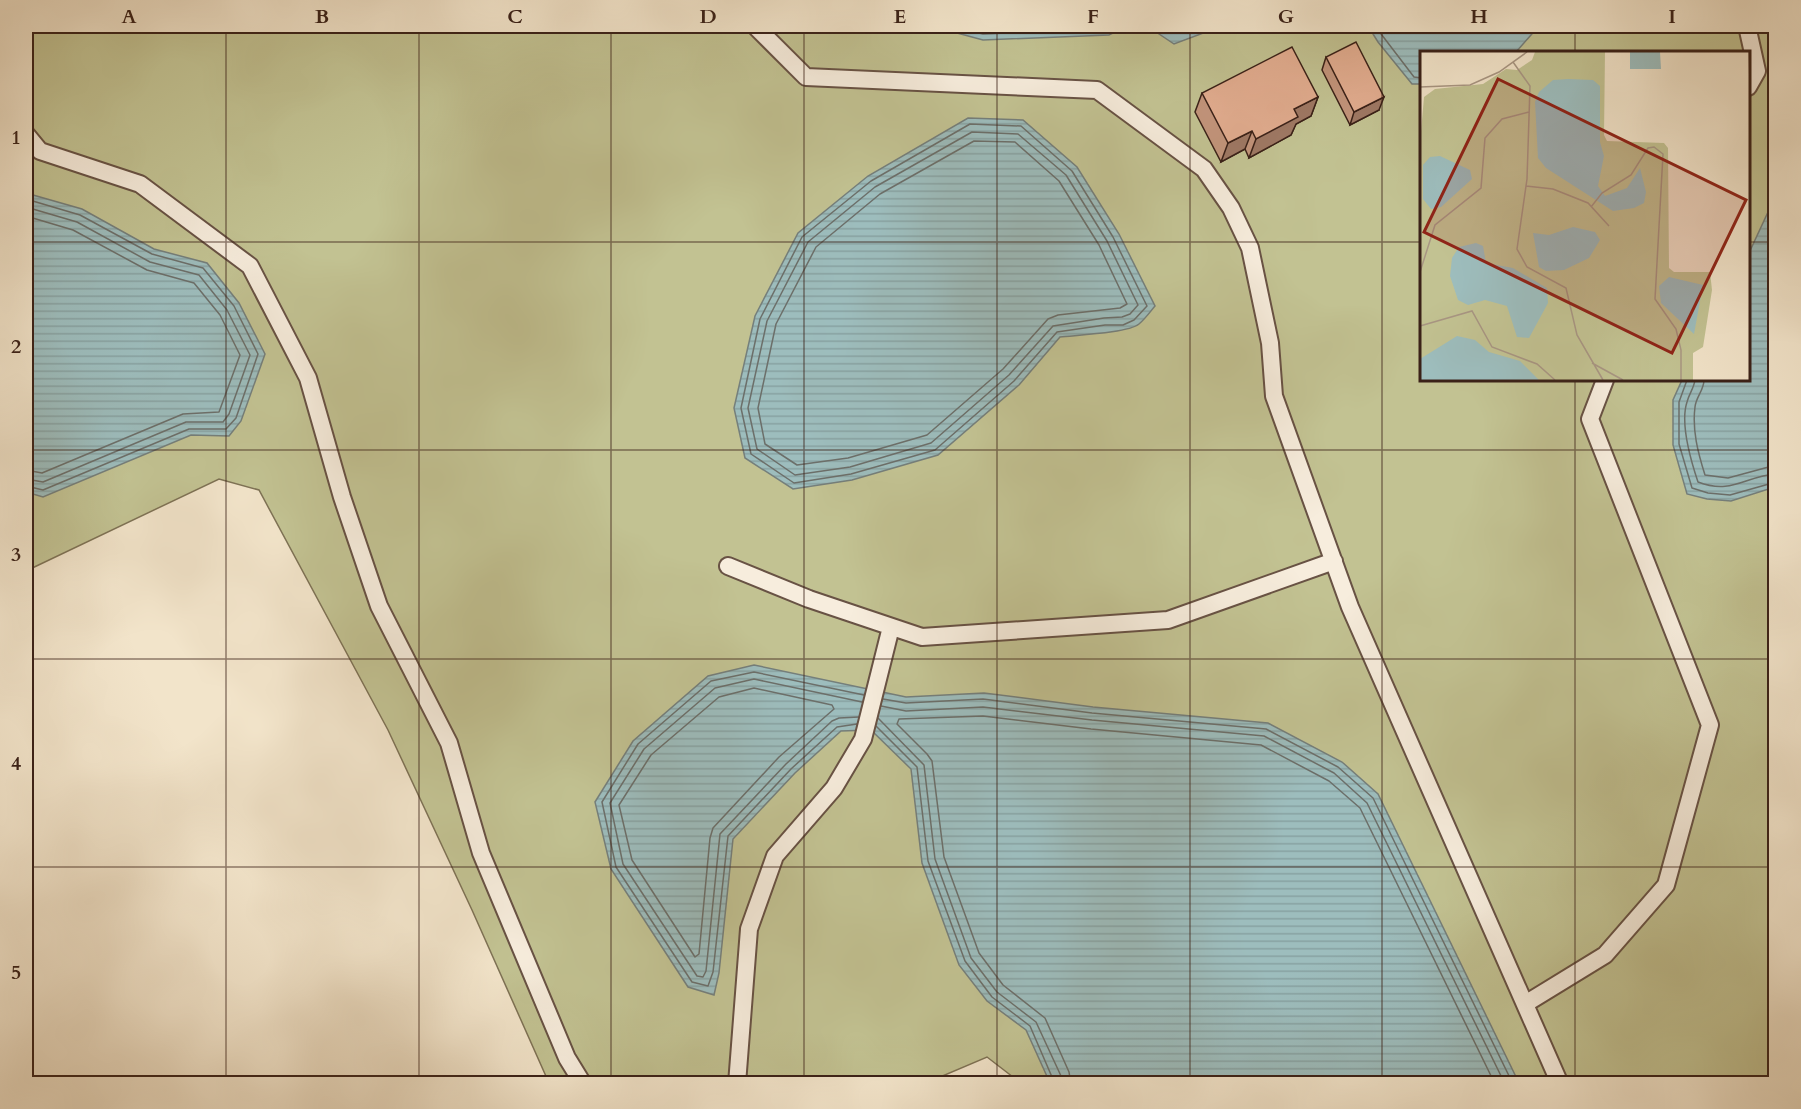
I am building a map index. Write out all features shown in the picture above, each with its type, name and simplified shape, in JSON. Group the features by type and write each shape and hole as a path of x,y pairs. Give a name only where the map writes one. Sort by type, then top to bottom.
{"lane":[{"path":"755,26 806,77 1097,90 1204,169 1231,208 1250,248 1270,343 1274,396 1350,607 1560,1083"},
{"path":"1747,26 1757,71 1750,85"},
{"path":"26,134 40,151 140,184 250,266 308,378 342,497 379,606 449,743 481,853 567,1058 583,1083"},
{"path":"1525,1004 1605,955 1665,885 1710,725 1590,419 1605,381"},
{"path":"728,566 809,599 922,637 1168,620 1334,561"},
{"path":"737,1083 749,929 775,856 834,788 863,739 891,627"}],"green space":[{"path":"26,26 1775,26 1775,1083 1022,1084 987,1057 926,1083 549,1083 388,730 259,490 219,479 26,571"}],"water":[{"path":"931,26 1127,26 1109,35 983,40"},
{"path":"1141,26 1222,26 1174,44 1150,28"},
{"path":"1368,26 1539,26 1517,51 1420,51 1420,84 1412,84"},
{"path":"968,118 1023,120 1077,167 1119,234 1155,306 1139,324 1124,330 1060,337 1019,385 938,455 852,480 793,489 745,458 734,408 755,316 798,233 868,176"},
{"path":"26,193 82,209 154,249 207,263 239,303 265,354 241,421 229,436 191,435 43,497 26,492"},
{"path":"1775,197 1775,487 1731,501 1707,499 1687,494 1673,445 1673,400 1682,381 1750,381 1750,251"},
{"path":"754,665 906,697 984,693 1093,707 1268,723 1342,762 1378,794 1519,1083 1050,1083 1026,1030 987,1001 959,965 922,863 911,769 871,730 841,731 795,773 733,839 719,973 714,995 688,987 611,869 595,802 633,741 708,676"}],"building":[{"path":"1356,42 1384,97 1354,112 1326,57"},
{"path":"1292,47 1318,97 1294,109 1298,117 1256,139 1252,131 1228,143 1202,93"}]}
